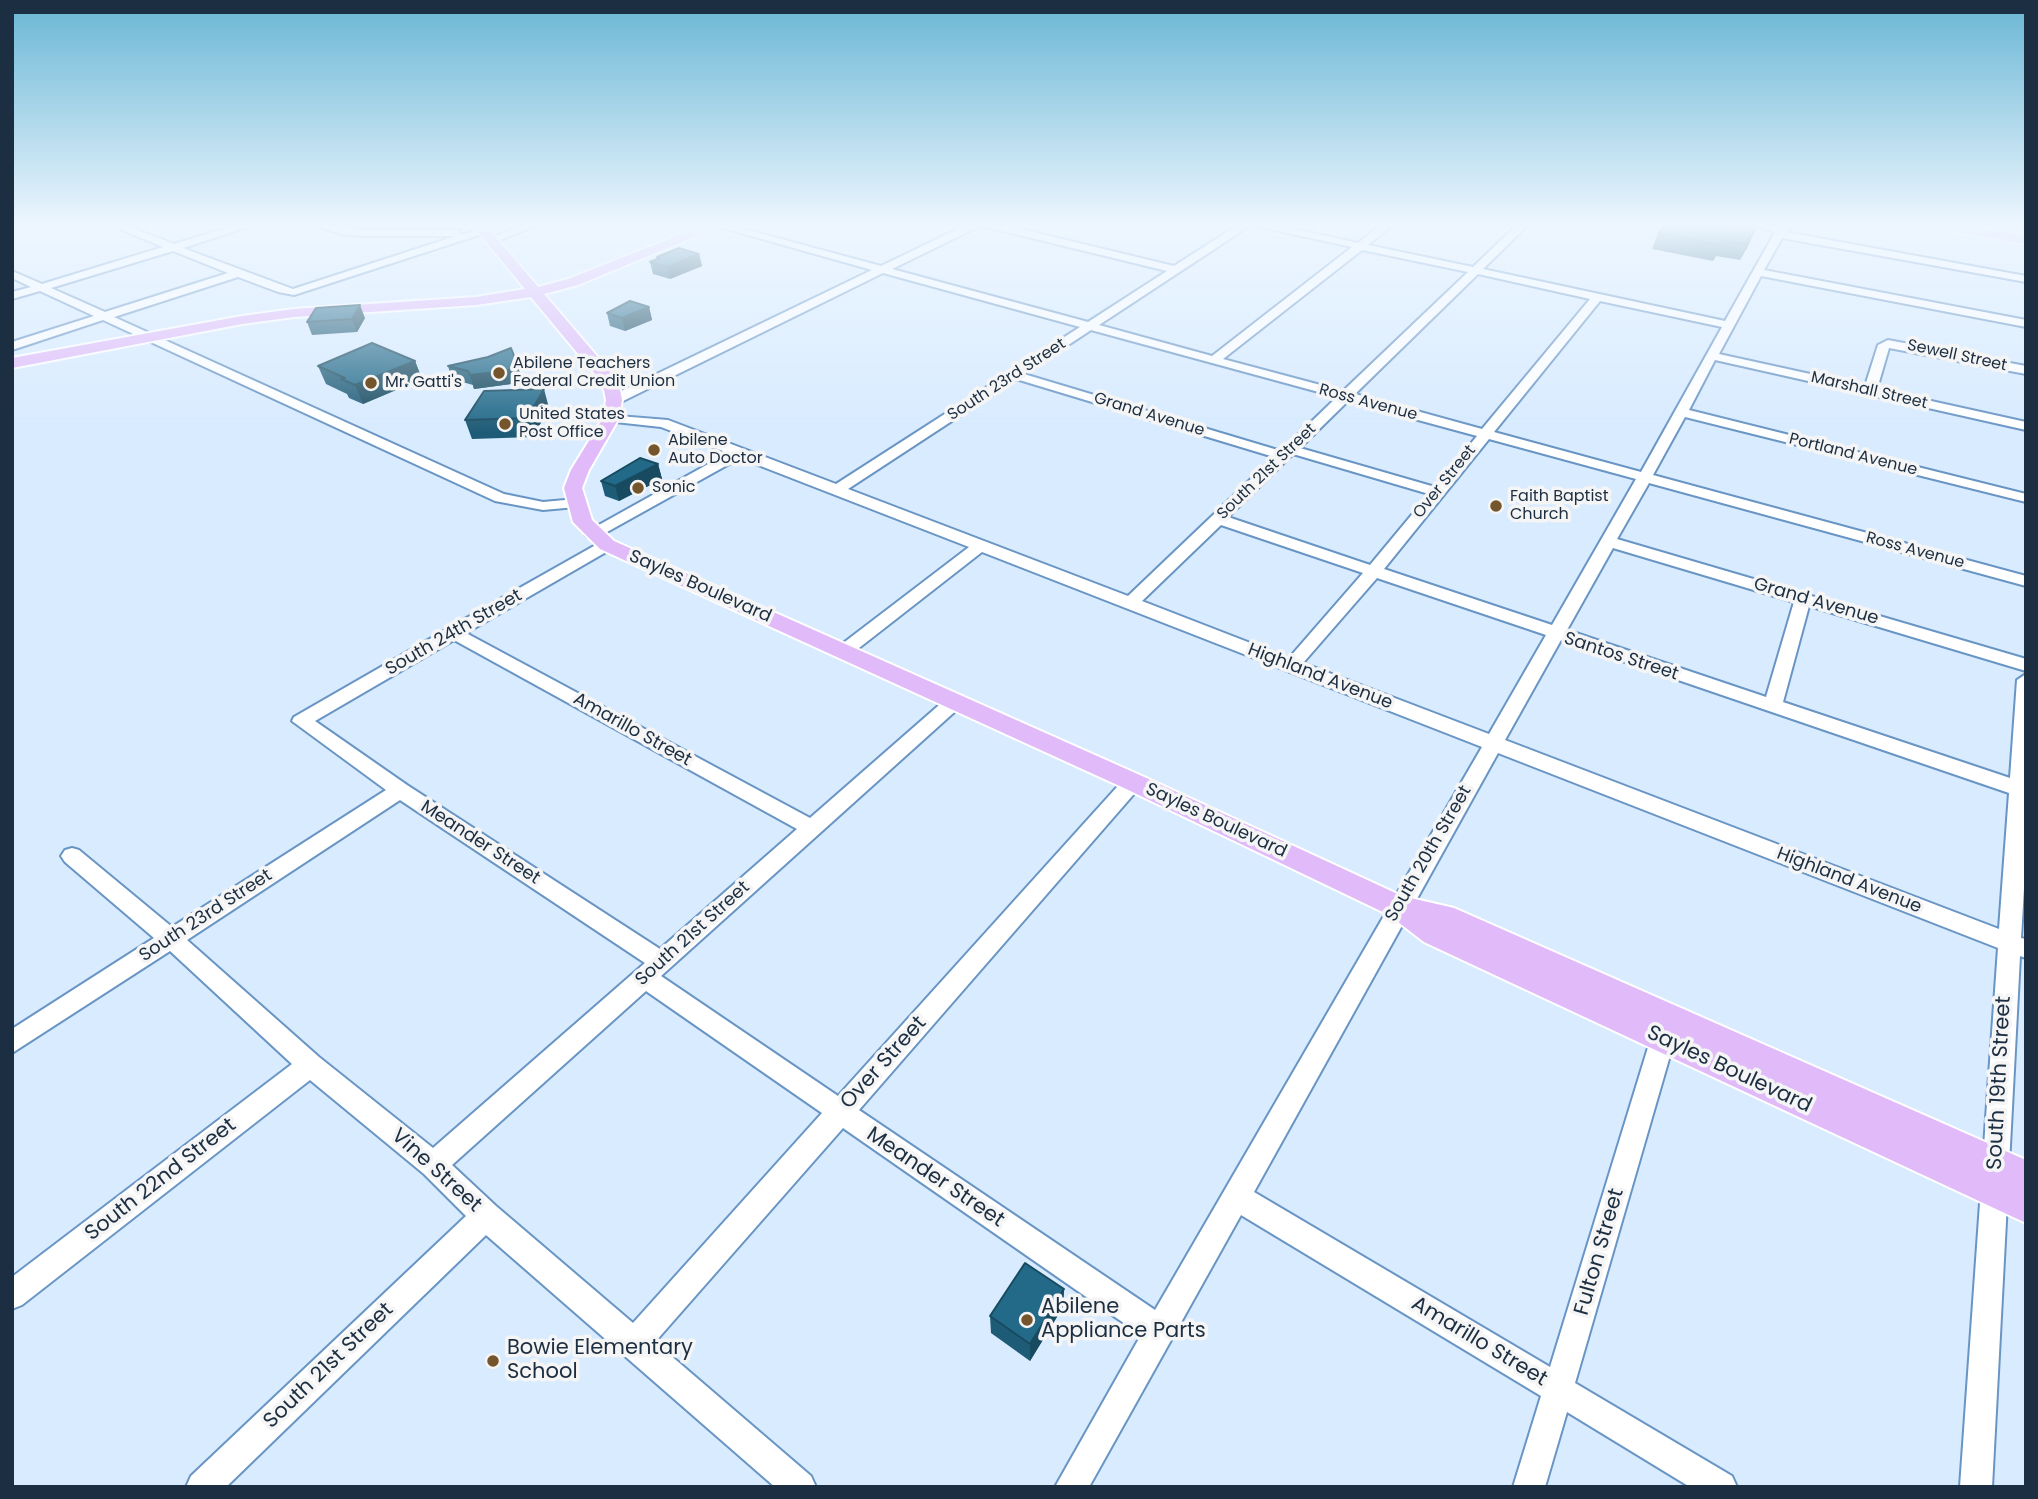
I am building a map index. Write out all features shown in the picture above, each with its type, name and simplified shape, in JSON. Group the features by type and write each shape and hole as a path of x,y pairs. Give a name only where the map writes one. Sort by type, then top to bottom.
{"main road":[{"path":"486,299 503,293"},
{"path":"12,363 294,313 486,299 527,293"},
{"path":"534,293 607,378 612,409 573,488 583,522 600,540"},
{"name":"Sayles Boulevard","path":"600,540 1399,906 1433,934 1666,1028 1994,1177 2026,1206"},
{"name":"Sayles Boulevard","path":"1994,1177 2026,1177"}],"street":[{"path":"54,293 500,498 543,506 576,503"},
{"path":"12,346 177,293"},
{"path":"612,409 838,293"},
{"name":"Ross Avenue","path":"963,293 2026,581"},
{"name":"South 23rd Street","path":"837,491 1142,293"},
{"path":"1214,360 1300,293"},
{"name":"South 21st Street","path":"1130,604 1453,293"},
{"path":"1578,293 1728,325"},
{"name":"South 20th Street","path":"1071,1487 1645,477 1746,293"},
{"path":"1866,293 2026,324"},
{"name":"Over Street","path":"1291,666 1373,572 1597,297"},
{"name":"Sewell Street","path":"1870,391 1884,345 1888,344 2026,370"},
{"name":"Marshall Street","path":"1712,356 2026,426"},
{"name":"Grand Avenue","path":"1015,375 1437,492"},
{"name":"Highland Avenue","path":"612,409 663,423 2017,946"},
{"name":"Portland Avenue","path":"1681,412 2026,498"},
{"name":"South 24th Street","path":"301,721 453,633 739,453"},
{"name":"Santos Street","path":"1218,519 2022,790"},
{"name":"Grand Avenue","path":"1607,541 2026,665"},
{"path":"844,651 980,546"},
{"path":"1772,707 1802,598"},
{"name":"Amarillo Street","path":"453,633 812,828"},
{"name":"South 19th Street","path":"1976,1487 1994,1177 2017,946 2026,680"},
{"name":"South 21st Street","path":"433,1165 953,703"},
{"name":"Meander Street","path":"301,721 653,970 839,1113 1159,1331"},
{"name":"Over Street","path":"635,1343 1133,782"},
{"name":"South 23rd Street","path":"12,1042 400,790"},
{"name":"Vine Street","path":"72,856 171,939 310,1065 433,1165 486,1216 800,1487"},
{"name":"Fulton Street","path":"1529,1487 1666,1028"},
{"name":"South 22nd Street","path":"12,1295 310,1065"},
{"name":"Amarillo Street","path":"1237,1197 1721,1487"},
{"name":"South 21st Street","path":"202,1487 486,1216"}],"building":[{"path":"630,301 649,307 622,318 607,313"},
{"path":"360,305 352,319 307,322 316,308"},
{"path":"372,343 415,361 355,385 318,366"},
{"path":"511,348 518,366 506,371 470,375 468,371 448,366 488,357"},
{"path":"544,389 527,418 465,420 484,391"},
{"path":"640,458 658,464 615,486 601,481"},
{"name":"Abilene Appliance Parts","path":"1025,1263 1064,1289 1030,1344 990,1316"}],"place":[{"name":"Abilene Teachers Federal Credit Union","path":"499,373"},
{"name":"Mr. Gatti's","path":"371,383"},
{"name":"United States Post Office","path":"505,424"},
{"name":"Abilene Auto Doctor","path":"654,450"},
{"name":"Sonic","path":"638,488"},
{"name":"Faith Baptist Church","path":"1496,506"},
{"name":"Abilene Appliance Parts","path":"1027,1320"},
{"name":"Bowie Elementary School","path":"493,1361"}]}
